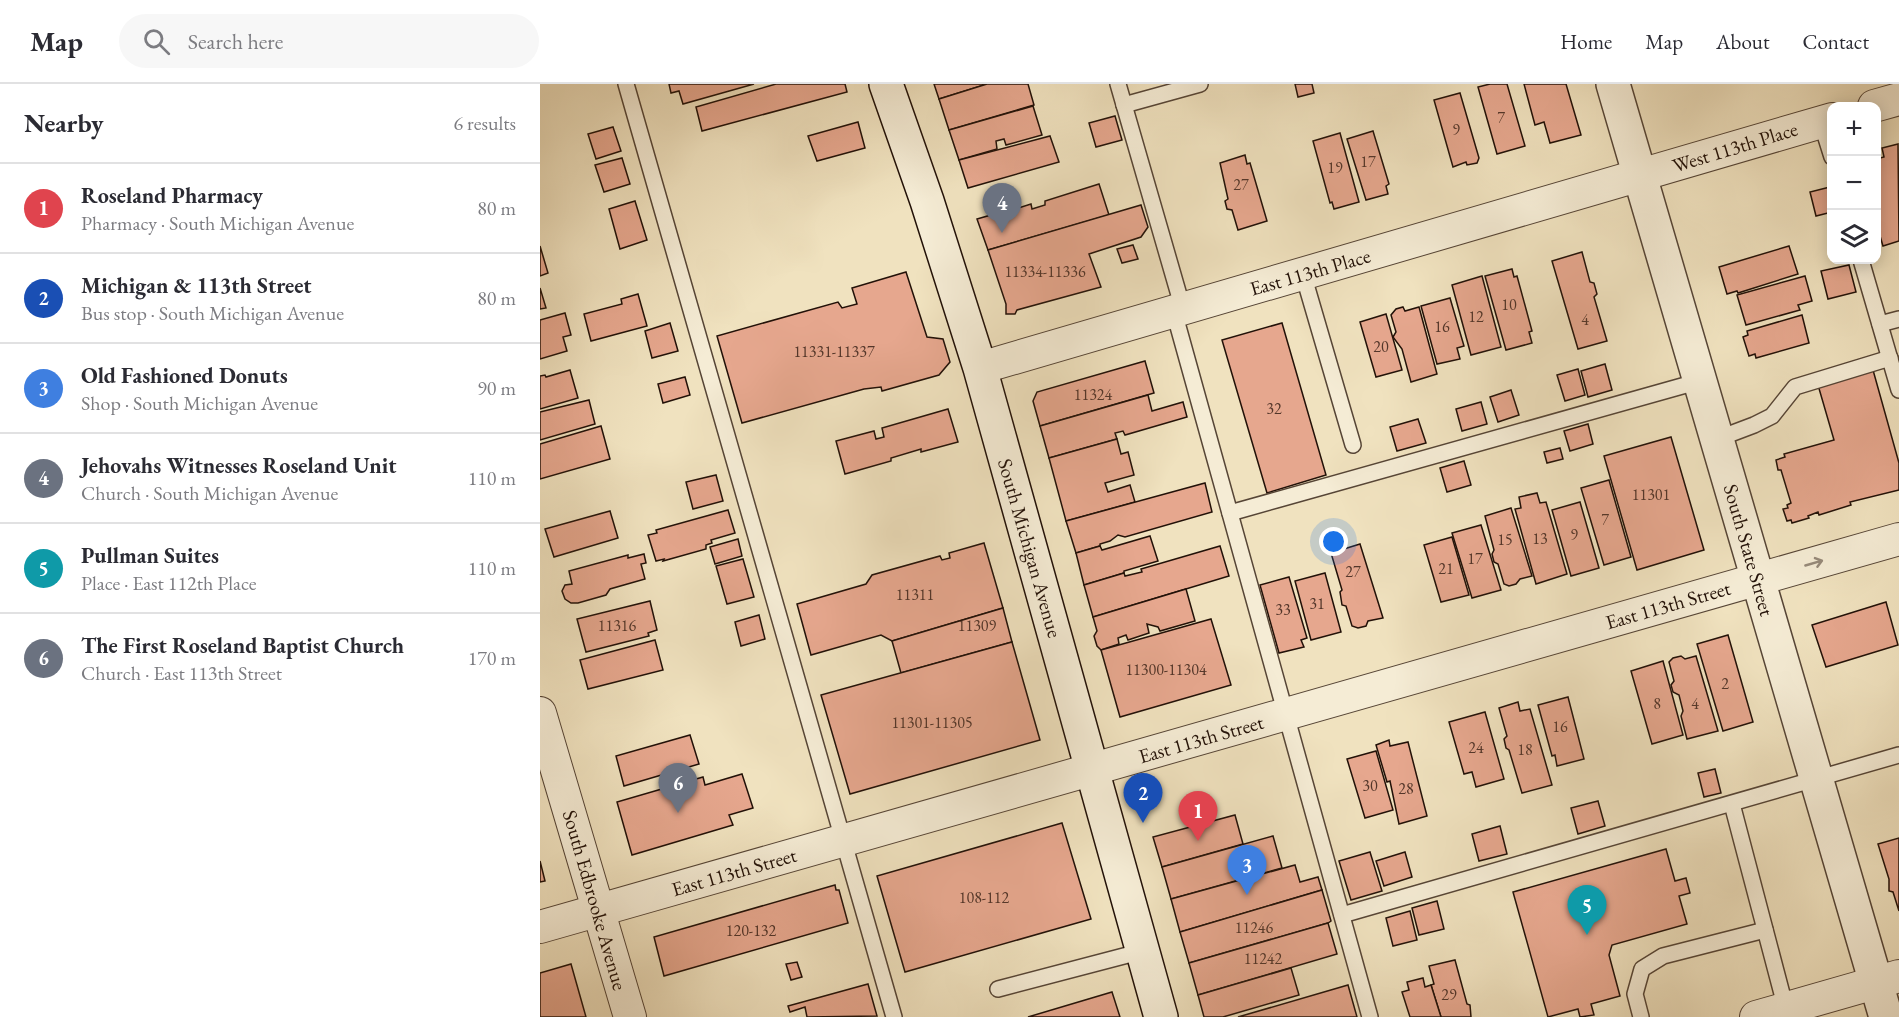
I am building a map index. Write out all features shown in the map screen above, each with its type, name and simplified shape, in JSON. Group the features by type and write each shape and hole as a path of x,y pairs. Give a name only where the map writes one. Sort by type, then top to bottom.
{"street":[{"name":"South Michigan Avenue","path":"886,84 927,201 980,369 1161,1017"},
{"name":"South State Street","path":"1613,84 1816,779 1887,979 1886,1017"},
{"path":"1881,104 1899,99"},
{"name":"West 113th Place","path":"1639,176 1826,120"},
{"name":"East 113th Place","path":"980,369 1639,176"},
{"name":"East 113th Street","path":"540,927 1899,539"},
{"name":"South Edbrooke Avenue","path":"540,713 630,1017"},
{"path":"1769,1014 1887,979"}],"lane":[{"path":"626,84 894,1017"},
{"path":"1118,84 1230,513 1370,1017"},
{"path":"1124,105 1200,84"},
{"path":"1826,120 1832,156"},
{"path":"1862,264 1899,390"},
{"path":"1303,274 1353,445"},
{"path":"1880,324 1899,319"},
{"path":"1717,439 1772,416 1795,387 1890,358"},
{"path":"1230,513 1700,381"},
{"path":"1342,915 1899,755"},
{"path":"1732,804 1765,930 1769,1014"},
{"path":"1641,1017 1635,994 1642,969 1663,956 1765,930"},
{"path":"998,988 1143,951"}],"building":[{"path":"669,84 754,84 683,104 679,91 671,93"},
{"path":"776,84 845,84 847,92 702,131 696,107"},
{"path":"934,84 987,84 939,99"},
{"path":"987,84 1028,84 1034,105 949,130 939,99"},
{"path":"1295,84 1312,84 1314,93 1298,97"},
{"path":"1507,84 1525,146 1497,154 1478,87"},
{"path":"1524,84 1566,84 1581,135 1550,143 1544,122 1535,125"},
{"path":"1460,93 1479,158 1477,163 1467,165 1466,162 1453,167 1434,100"},
{"path":"1033,106 1042,135 1006,145 1004,139 996,141 997,149 959,160 949,130"},
{"path":"1115,116 1122,140 1096,147 1089,123"},
{"path":"858,122 865,148 817,161 808,136"},
{"path":"613,127 621,151 596,159 588,134"},
{"path":"1373,131 1389,184 1386,186 1388,194 1366,200 1347,139"},
{"path":"1340,133 1359,202 1334,209 1332,202 1330,203 1313,141"},
{"path":"1050,136 1059,162 968,188 959,160"},
{"path":"1898,144 1899,241 1883,246 1881,239 1881,158 1884,157 1882,148"},
{"path":"1245,155 1247,164 1250,163 1267,221 1238,230 1232,210 1227,209 1225,201 1228,199 1220,163"},
{"path":"622,158 630,184 604,192 595,165"},
{"path":"1099,184 1109,215 988,250 977,219 991,215 992,217 999,216 999,214 1031,204 1032,209 1045,205 1045,201"},
{"path":"1827,188 1827,213 1816,216 1810,192"},
{"path":"635,201 647,240 620,249 609,209"},
{"path":"1141,205 1148,227 1141,237 1089,254 1101,287 1017,310 1015,314 1006,314 1006,304 988,250"},
{"path":"1133,245 1138,259 1122,263 1117,249"},
{"path":"540,246 548,273 540,276"},
{"path":"1789,246 1798,274 1738,293 1737,291 1727,294 1719,267"},
{"path":"1582,252 1590,282 1594,283 1597,294 1594,297 1607,341 1578,349 1552,261"},
{"path":"1849,265 1856,292 1828,299 1821,271"},
{"path":"1512,269 1514,277 1517,276 1532,331 1529,332 1532,343 1506,350 1485,276"},
{"path":"906,272 927,337 943,339 950,362 939,375 882,391 881,387 864,389 742,423 717,336 838,302 842,308 857,304 852,288"},
{"path":"1482,276 1501,347 1471,355 1452,285"},
{"path":"1805,276 1812,301 1798,305 1800,310 1746,325 1737,295"},
{"path":"540,288 546,308 540,309"},
{"path":"638,294 647,326 591,341 584,314 622,304 621,299"},
{"path":"1450,298 1464,346 1457,348 1460,359 1437,364 1421,306"},
{"path":"1403,307 1405,311 1419,307 1437,374 1411,382 1402,349 1393,337 1396,332 1391,315 1396,309"},
{"path":"565,313 571,335 563,337 567,351 540,359 540,320"},
{"path":"1386,314 1402,370 1376,377 1360,322"},
{"path":"1802,315 1809,343 1756,358 1755,354 1749,356 1743,337 1748,335 1747,331"},
{"path":"670,323 678,351 652,358 645,331"},
{"path":"1282,323 1326,475 1267,493 1222,340"},
{"path":"1145,361 1154,393 1040,426 1033,401 1037,392"},
{"path":"1605,364 1612,390 1588,397 1581,371"},
{"path":"1578,369 1585,395 1565,401 1557,375"},
{"path":"570,370 578,398 540,409 540,376 545,375 546,377"},
{"path":"1873,370 1899,463 1899,490 1850,502 1851,505 1819,515 1818,512 1808,516 1809,518 1792,523 1791,520 1787,521 1783,509 1788,508 1787,505 1791,503 1776,460 1785,457 1784,454 1834,440 1818,385"},
{"path":"685,377 690,395 663,403 658,384"},
{"path":"1511,390 1519,415 1498,422 1490,397"},
{"path":"1148,395 1152,411 1183,402 1187,417 1125,435 1123,431 1115,433 1117,439 1049,458 1040,426"},
{"path":"589,400 595,424 540,440 540,412"},
{"path":"1481,402 1487,424 1462,431 1456,409"},
{"path":"948,409 958,442 921,452 921,449 891,458 891,461 845,474 836,441 874,431 876,439 884,437 882,428"},
{"path":"1418,419 1426,443 1397,451 1390,427"},
{"path":"1588,424 1593,444 1570,451 1564,431"},
{"path":"601,426 610,459 540,479 540,444"},
{"path":"1671,437 1704,550 1637,570 1604,456"},
{"path":"1117,439 1121,454 1128,452 1134,475 1105,483 1108,492 1130,485 1135,502 1066,521 1049,458"},
{"path":"1560,448 1563,459 1547,463 1544,452"},
{"path":"1464,461 1471,485 1447,492 1440,468"},
{"path":"716,475 723,501 693,509 686,482"},
{"path":"1609,480 1631,557 1604,565 1581,488"},
{"path":"1205,483 1212,512 1125,537 1118,535 1100,546 1076,553 1066,521"},
{"path":"1537,493 1540,503 1546,502 1567,574 1536,584 1515,509 1521,508 1519,497"},
{"path":"1580,502 1599,568 1571,576 1552,510"},
{"path":"1511,508 1532,576 1520,579 1516,584 1509,586 1504,584 1498,564 1494,562 1492,554 1494,550 1485,516"},
{"path":"728,510 735,533 711,540 712,543 706,545 706,549 656,561 648,535 657,533 656,530"},
{"path":"610,511 618,538 554,557 545,529"},
{"path":"1481,525 1501,590 1472,598 1452,533"},
{"path":"1150,536 1158,561 1084,585 1076,553 1100,546 1102,550"},
{"path":"1452,537 1469,595 1441,602 1424,545"},
{"path":"738,539 742,556 715,564 710,547"},
{"path":"984,543 1003,608 892,641 881,635 811,655 797,604 866,584 872,575 940,556 942,560 950,558 949,553"},
{"path":"1360,544 1383,618 1368,621 1366,626 1358,628 1352,626 1346,606 1342,605 1340,592 1342,590 1331,553"},
{"path":"1220,546 1229,576 1093,617 1084,585 1124,573 1125,576 1142,572 1141,569"},
{"path":"644,554 646,563 641,564 645,579 610,589 606,595 578,603 571,603 565,599 562,591 565,585 572,584 569,571 628,555 628,558"},
{"path":"743,559 754,597 727,604 716,566"},
{"path":"1325,573 1341,632 1311,640 1295,581"},
{"path":"1289,577 1307,638 1301,640 1304,647 1279,653 1260,585"},
{"path":"1186,589 1195,621 1160,631 1158,627 1147,624 1149,633 1128,640 1126,635 1118,638 1119,644 1101,650 1097,646 1094,636 1097,631 1093,617"},
{"path":"650,601 657,630 648,633 649,636 586,652 577,619"},
{"path":"1886,602 1898,645 1826,667 1812,625"},
{"path":"1003,608 1012,642 901,673 892,641"},
{"path":"759,615 765,639 741,646 735,622"},
{"path":"1211,619 1231,685 1120,717 1101,650"},
{"path":"1728,635 1753,722 1723,731 1697,644"},
{"path":"655,640 663,670 588,689 580,660"},
{"path":"1012,642 1040,740 850,794 821,695"},
{"path":"1681,656 1685,659 1696,656 1718,731 1687,739 1679,695 1673,692 1671,685 1674,681 1669,662"},
{"path":"1663,661 1683,735 1652,744 1631,671"},
{"path":"1568,697 1584,759 1557,766 1538,705"},
{"path":"1518,702 1520,711 1530,709 1552,785 1522,793 1509,750 1506,748 1504,739 1507,736 1499,708"},
{"path":"1485,712 1504,779 1476,787 1472,772 1464,774 1449,722"},
{"path":"690,735 699,764 624,786 616,756"},
{"path":"1389,740 1390,746 1408,742 1427,816 1399,824 1390,781 1387,782 1376,745"},
{"path":"1376,751 1393,810 1365,818 1347,759"},
{"path":"1715,769 1721,793 1704,797 1698,773"},
{"path":"742,774 753,808 729,815 733,825 632,855 617,802 703,777 705,785"},
{"path":"1598,801 1605,826 1578,834 1571,808"},
{"path":"1235,815 1243,844 1162,867 1153,837"},
{"path":"1062,823 1091,919 905,972 877,876"},
{"path":"1500,826 1507,854 1479,861 1472,834"},
{"path":"1273,836 1282,868 1171,899 1162,867"},
{"path":"1899,838 1899,911 1893,892 1889,891 1889,879 1878,844"},
{"path":"1666,849 1675,881 1686,878 1690,893 1679,896 1687,924 1612,945 1609,955 1620,996 1591,1004 1594,1015 1580,1017 1578,1009 1548,1017 1513,892"},
{"path":"1370,852 1382,891 1351,900 1339,861"},
{"path":"1405,852 1412,877 1384,886 1376,861"},
{"path":"540,861 545,881 540,882"},
{"path":"1295,865 1300,882 1318,877 1322,890 1180,932 1171,899"},
{"path":"835,885 836,890 839,890 848,923 664,976 654,937"},
{"path":"1322,890 1331,921 1328,923 1189,963 1180,932"},
{"path":"1437,901 1444,929 1419,935 1412,908"},
{"path":"1410,911 1417,940 1393,946 1386,918"},
{"path":"1328,923 1337,954 1198,995 1189,963"},
{"path":"1455,960 1467,1004 1470,1005 1471,1017 1441,1017 1431,985 1434,984 1429,966"},
{"path":"797,962 802,977 791,980 786,964"},
{"path":"571,964 586,1017 540,1017 540,973"},
{"path":"1291,968 1299,995 1223,1017 1204,1017 1198,995"},
{"path":"1423,978 1425,987 1431,985 1441,1017 1410,1017 1402,992 1409,990 1407,982"},
{"path":"868,984 877,1016 807,1017 805,1007 790,1012 788,1006"},
{"path":"1348,985 1357,1017 1238,1017"},
{"path":"1112,992 1120,1017 1028,1017"}],"place":[{"name":"Jehovahs Witnesses Roseland Unit","path":"1002,233"},
{"name":"The First Roseland Baptist Church","path":"678,813"},
{"name":"Michigan & 113th Street","path":"1143,823"},
{"name":"Roseland Pharmacy","path":"1198,841"},
{"name":"Old Fashioned Donuts","path":"1247,895"},
{"name":"Pullman Suites","path":"1587,935"}]}
